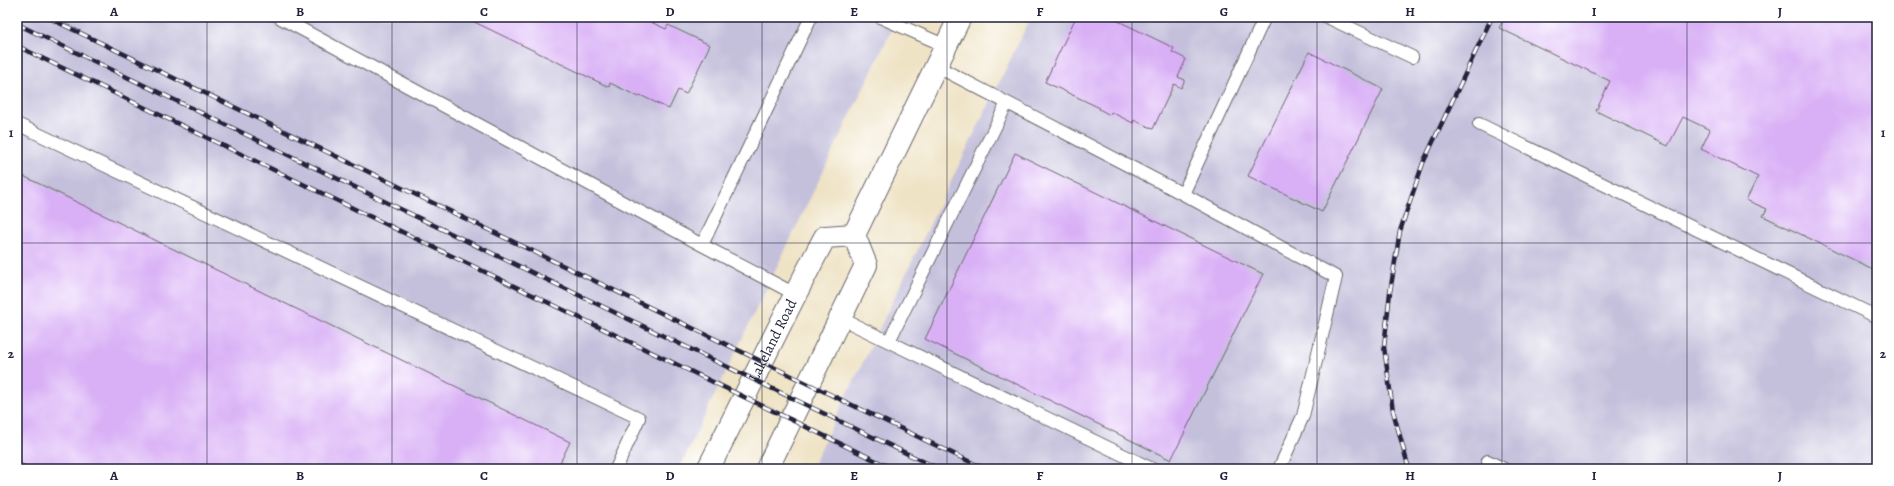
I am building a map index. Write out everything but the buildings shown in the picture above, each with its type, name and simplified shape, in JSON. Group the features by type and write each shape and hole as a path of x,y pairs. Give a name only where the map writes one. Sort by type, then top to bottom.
{"street":[{"path":"767,469 866,265 854,234 960,17"},
{"name":"Lakeland Road","path":"708,469 745,397 761,361 825,237 854,234"}],"lane":[{"path":"279,17 795,294"},
{"path":"702,245 811,17"},
{"path":"880,17 946,46"},
{"path":"1183,194 1265,17"},
{"path":"1327,17 1412,57"},
{"path":"936,66 1183,194 1336,277 1303,416 1279,469"},
{"path":"889,341 1007,103"},
{"path":"17,124 639,418 616,469"},
{"path":"1479,124 1877,317"},
{"path":"840,318 1152,469"},
{"path":"1488,461 1504,469"}],"shaded area":[{"path":"17,17 898,17 679,469 17,469"},
{"path":"1031,17 1877,17 1877,469 811,469"}],"railway":[{"path":"47,17 985,469"},
{"path":"1409,469 1393,411 1384,347 1390,292 1400,231 1423,163 1492,17"},
{"path":"17,24 939,469"},
{"path":"17,46 893,469"}]}
